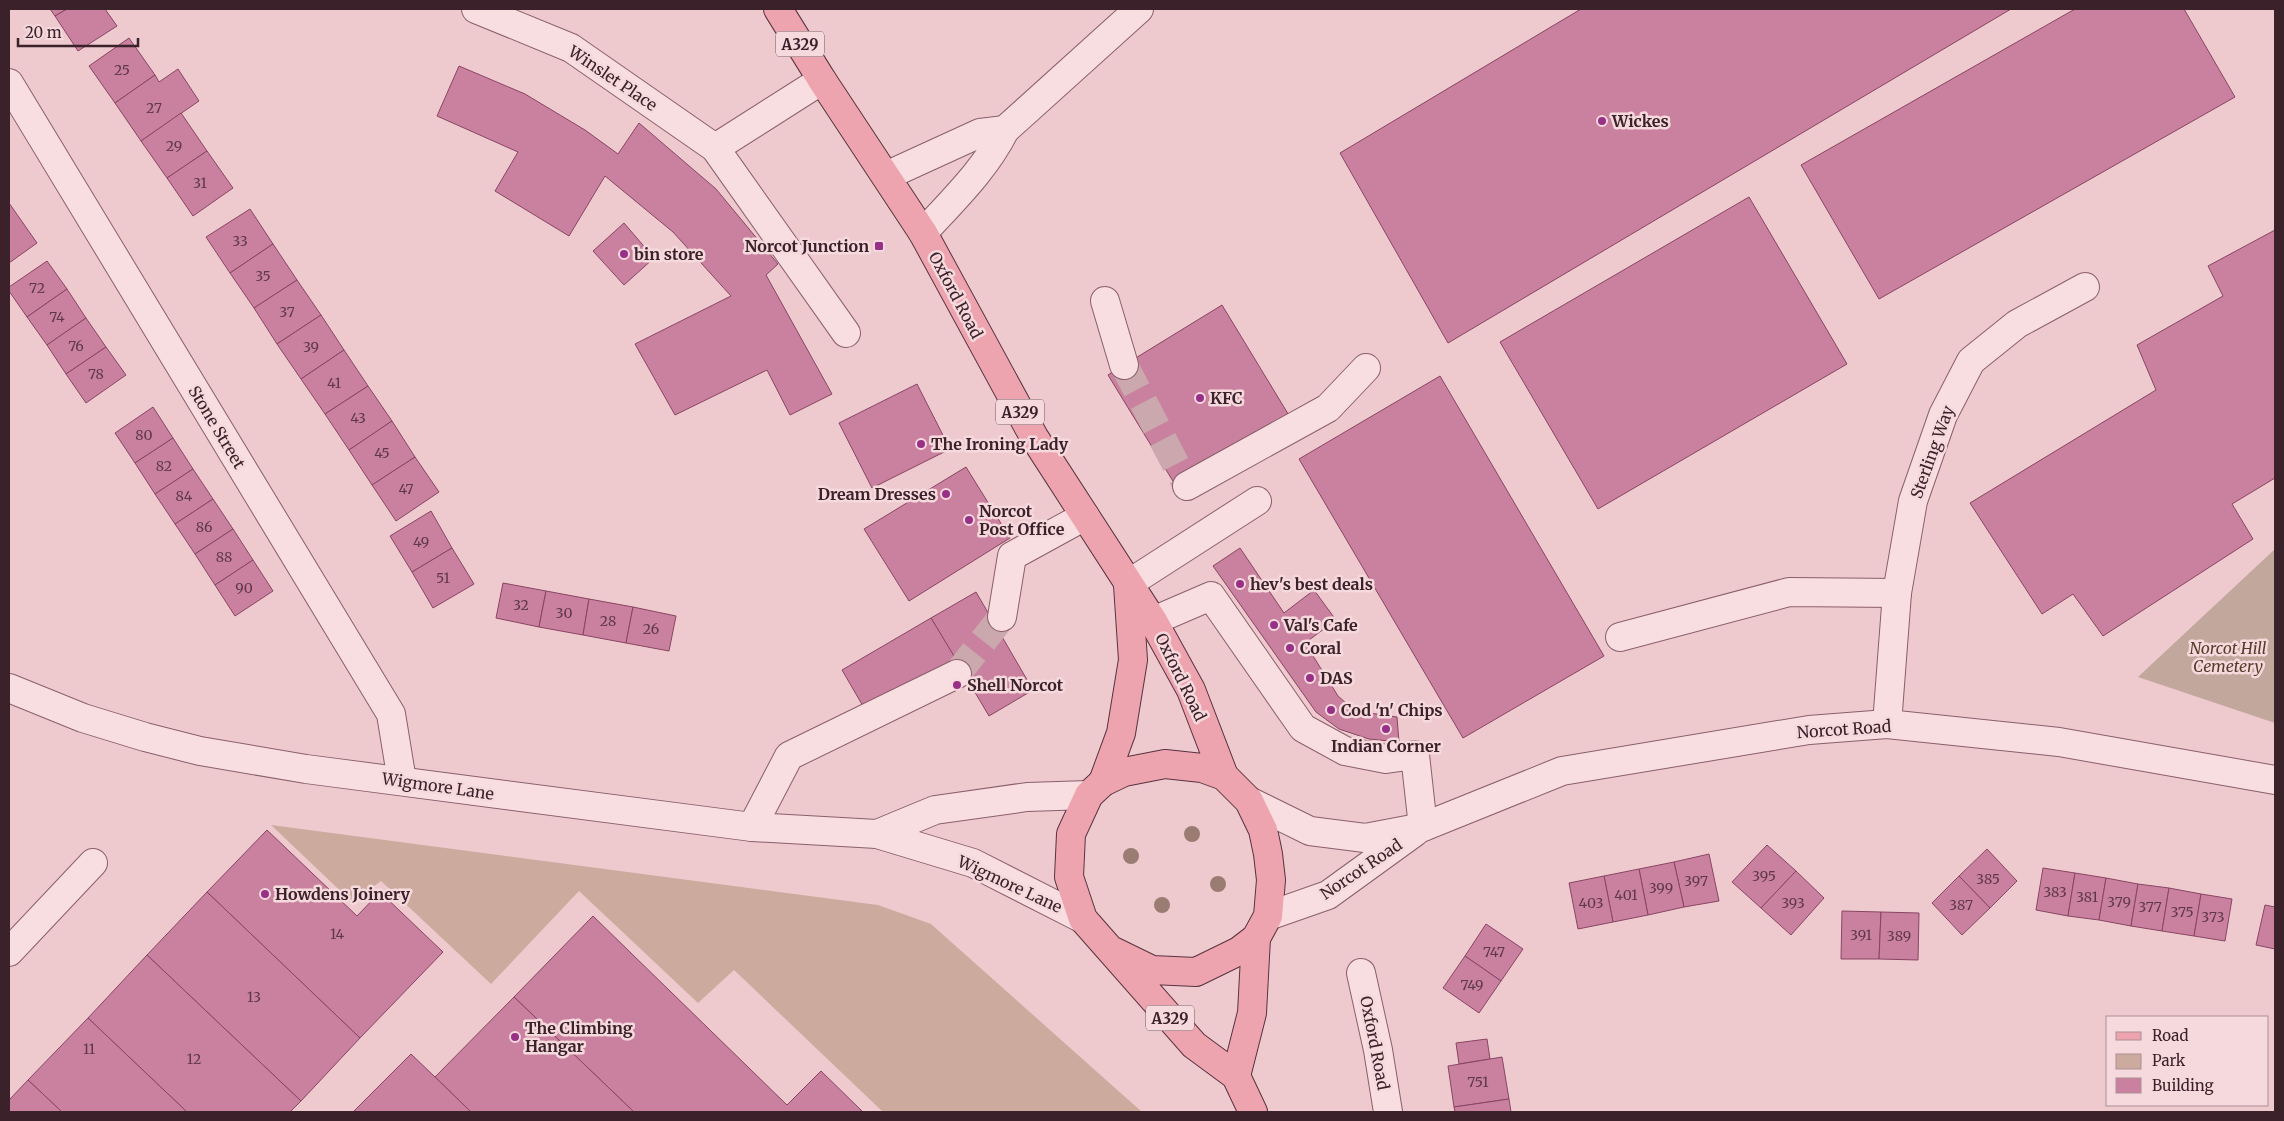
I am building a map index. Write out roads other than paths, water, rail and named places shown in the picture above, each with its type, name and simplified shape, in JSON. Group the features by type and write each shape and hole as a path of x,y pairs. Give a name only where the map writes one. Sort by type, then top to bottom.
{"main road":[{"name":"Oxford Road","path":"778,9 922,233 1011,397 1153,621 1191,690 1224,776"},
{"name":"Oxford Road","path":"1083,918 1069,877 1071,834 1096,788 1121,732 1133,660 1128,584"},
{"path":"1096,788 1124,772 1165,764 1202,768 1224,776 1249,802 1263,830 1271,880 1262,927 1252,1013 1236,1076"},
{"path":"1083,918 1113,951 1152,970 1196,972 1239,951 1262,927"},
{"name":"A329","path":"1113,951 1194,1045 1236,1076 1253,1112"}],"street":[{"name":"Winslet Place","path":"476,9 571,48 715,148 846,333"},
{"path":"922,233 968,184 995,150 1005,130 1139,9"},
{"path":"715,148 822,80"},
{"name":"Stone Street","path":"9,83 391,714 402,780"},
{"path":"886,176 980,133 1005,130"},
{"name":"Sterling Way","path":"1887,724 1896,593 1913,501 1943,415 1971,362 2017,324 2084,287"},
{"path":"1105,301 1124,365"},
{"path":"1187,486 1328,408 1366,368"},
{"path":"1128,584 1257,501"},
{"path":"1002,617 1012,556 1085,516"},
{"path":"1620,637 1789,592 1896,593"},
{"path":"1153,621 1211,596 1303,728 1345,752 1386,760 1415,755 1423,827"},
{"path":"752,827 789,756 957,674"},
{"name":"Wigmore Lane","path":"9,688 83,718 200,750 306,769 752,827 877,834 973,863 1083,918"},
{"name":"Norcot Road","path":"1249,802 1310,831 1365,838 1423,827 1562,771 1809,730 1887,724 2059,742 2275,780"},
{"name":"Wigmore Lane","path":"877,834 935,810 1096,788"},
{"name":"Norcot Road","path":"1262,927 1328,895 1423,827"},
{"path":"9,952 93,863"},
{"name":"Oxford Road","path":"1361,973 1378,1050 1388,1112"}],"tunnel":[{"path":"1124,365 1187,486"},
{"path":"957,674 1002,617"}],"place":[{"name":"Wickes","path":"1602,121"},
{"name":"Norcot Junction","path":"879,246"},
{"name":"bin store","path":"624,254"},
{"name":"KFC","path":"1200,398"},
{"name":"The Ironing Lady","path":"921,444"},
{"name":"Dream Dresses","path":"946,494"},
{"name":"Norcot Post Office","path":"969,520"},
{"name":"hev's best deals","path":"1240,584"},
{"name":"Val's Cafe","path":"1274,625"},
{"name":"Coral","path":"1290,648"},
{"name":"DAS","path":"1310,678"},
{"name":"Shell Norcot","path":"957,685"},
{"name":"Cod 'n' Chips","path":"1331,710"},
{"name":"Indian Corner","path":"1386,729"},
{"name":"Howdens Joinery","path":"265,894"},
{"name":"The Climbing Hangar","path":"515,1037"}],"park label":[{"name":"Norcot Hill Cemetery","path":"2228,657"}]}
